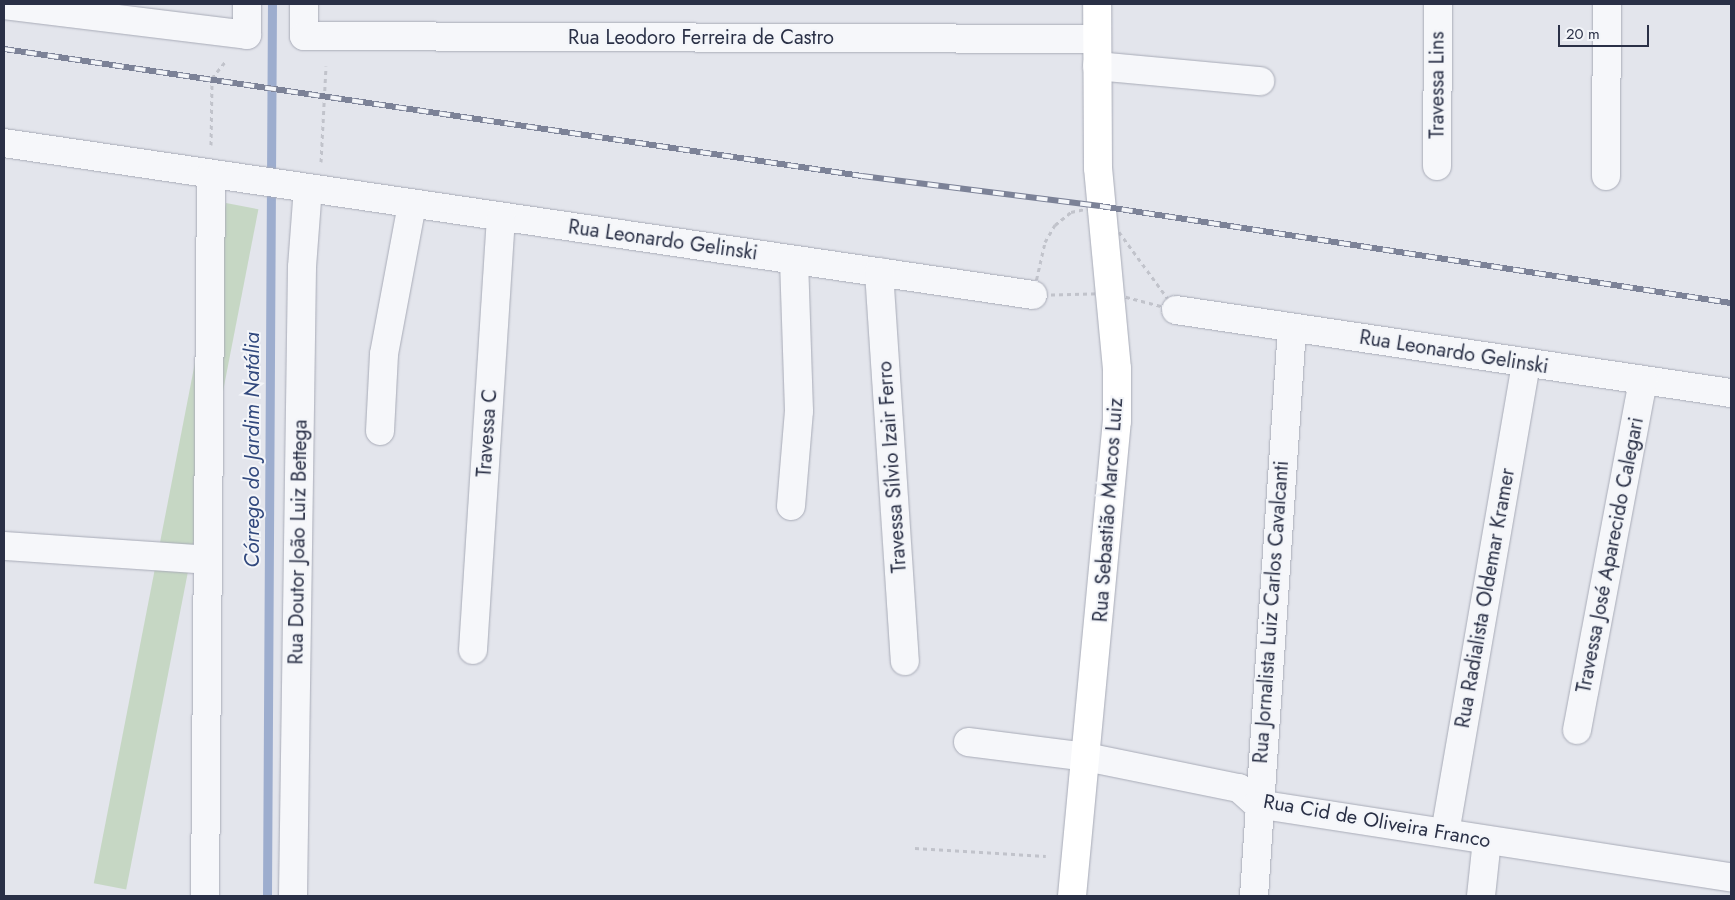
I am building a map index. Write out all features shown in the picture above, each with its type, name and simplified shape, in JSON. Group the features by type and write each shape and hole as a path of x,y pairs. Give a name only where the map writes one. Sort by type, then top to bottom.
{"main road":[{"name":"Rua Sebastião Marcos Luiz","path":"1072,896 1117,421 1116,352 1100,206 1097,4"}],"street":[{"path":"4,5 247,35 247,4"},
{"path":"304,4 316,36"},
{"name":"Travessa Lins","path":"1437,166 1438,4"},
{"path":"1606,176 1607,4"},
{"name":"Rua Leodoro Ferreira de Castro","path":"316,36 1097,39"},
{"path":"1097,66 1260,81"},
{"name":"Rua Leonardo Gelinski","path":"4,143 1033,295"},
{"path":"205,896 211,174"},
{"name":"Rua Doutor João Luiz Bettega","path":"293,896 302,267 307,188"},
{"path":"380,431 384,354 412,204"},
{"name":"Travessa C","path":"473,650 500,216"},
{"path":"791,506 799,412 794,260"},
{"name":"Travessa Sílvio Izair Ferro","path":"879,272 905,661"},
{"name":"Rua Leonardo Gelinski","path":"1176,310 1731,393"},
{"name":"Rua Jornalista Luiz Carlos Cavalcanti","path":"1254,896 1257,804 1292,328"},
{"name":"Rua Radialista Oldemar Kramer","path":"1445,833 1526,363"},
{"name":"Travessa José Aparecido Calegari","path":"1577,730 1643,380"},
{"path":"4,546 208,560"},
{"name":"Rua Cid de Oliveira Franco","path":"968,742 1086,757 1239,788 1257,804 1731,877"},
{"path":"1481,896 1487,840"}],"path":[{"path":"211,174 212,78 247,35"},
{"path":"307,188 316,36"},
{"path":"1033,295 1045,242 1054,225 1071,212 1100,206"},
{"path":"915,848 1076,858"}],"green space":[{"path":"226,203 258,209 126,890 94,883"}],"waterway":[{"name":"Córrego do Jardim Natália","path":"267,896 272,4"}],"railway":[{"path":"4,49 862,176 1100,206 1731,303"}]}
